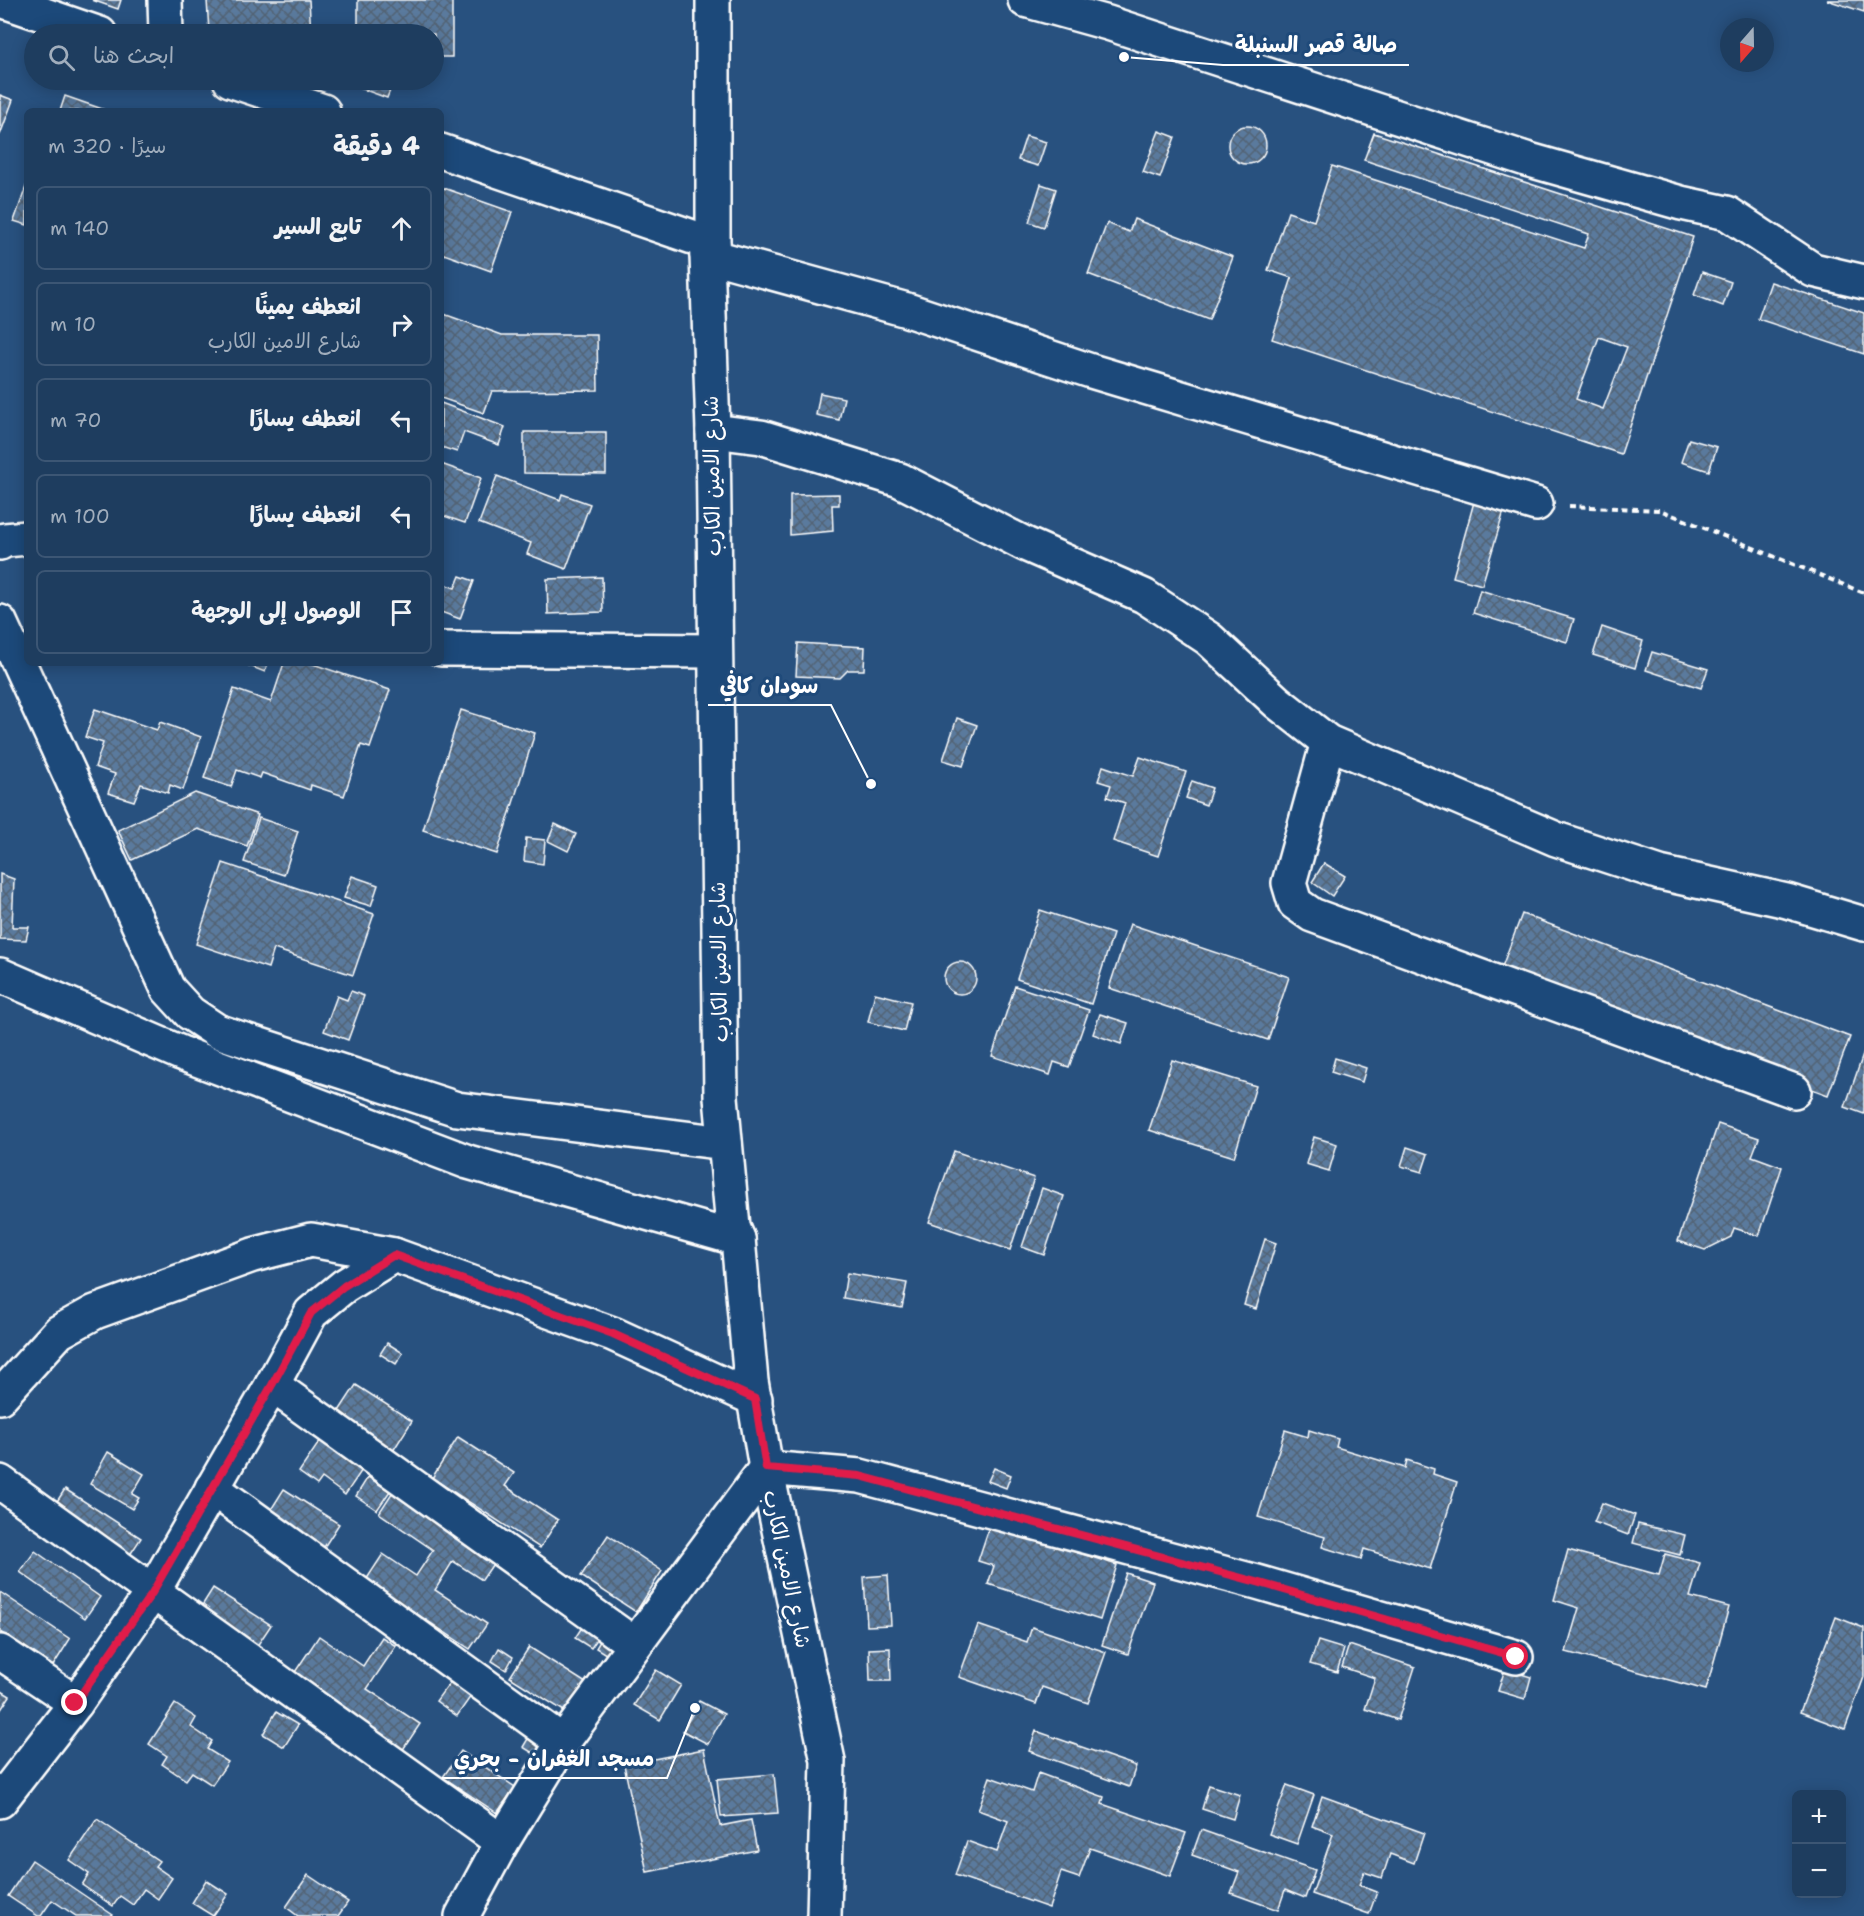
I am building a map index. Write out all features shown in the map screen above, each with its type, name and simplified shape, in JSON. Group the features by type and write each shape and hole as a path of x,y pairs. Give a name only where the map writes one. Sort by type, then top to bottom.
{"street":[{"path":"1,0 71,24"},
{"path":"165,0 166,24"},
{"name":"شارع الامين الكارب","path":"713,0 710,250 721,1097 733,1227 738,1239 755,1399 766,1468 828,1761 824,1916"},
{"path":"1025,0 1108,23 1526,159 1681,203 1727,213 1813,270 1864,282"},
{"path":"261,90 314,108"},
{"path":"444,152 710,250 907,310 1091,371 1536,504"},
{"path":"713,431 761,437 900,480 1025,544 1144,596 1209,639 1277,702 1328,742 1556,839 1660,873 1787,901 1864,924"},
{"path":"0,543 24,537"},
{"path":"0,622 168,989 190,1013 217,1031 457,1109 725,1143"},
{"path":"444,649 715,651"},
{"path":"1328,742 1289,883 1295,903 1312,915 1794,1091"},
{"path":"0,975 181,1053 468,1162 738,1239"},
{"path":"0,1397 59,1332 95,1312 253,1256 311,1240 394,1255 613,1334 755,1399"},
{"path":"0,1799 75,1703 152,1593 311,1313 344,1286 394,1255"},
{"path":"272,1385 634,1644"},
{"path":"462,1916 502,1842 563,1742 766,1468 860,1476 1257,1582 1516,1657"},
{"path":"0,1482 502,1842"},
{"path":"212,1488 563,1742"},
{"path":"0,1652 75,1703"}],"path":[{"path":"1536,504 1660,510 1864,593"}],"building":[{"path":"92,0 121,0 118,9"},
{"path":"207,0 309,0 310,24 208,24"},
{"path":"358,0 452,0 452,57 444,57 444,24 358,24"},
{"path":"1827,0 1864,0 1864,12"},
{"path":"365,90 390,90 387,98"},
{"path":"0,95 13,100 0,135"},
{"path":"65,96 99,108 61,108"},
{"path":"1247,126 1260,132 1266,145 1260,158 1247,164 1234,158 1228,145 1234,132"},
{"path":"1159,131 1175,137 1160,178 1143,172"},
{"path":"1374,133 1693,237 1621,454 1272,339 1292,278 1268,270 1288,212 1314,221 1332,166 1584,248 1589,234 1364,160","holes":["1599,337 1627,347 1603,409 1576,399"]},
{"path":"1026,136 1046,142 1038,166 1018,160"},
{"path":"1041,184 1056,189 1044,227 1029,222"},
{"path":"444,188 512,212 491,271 444,254"},
{"path":"24,193 24,224 14,221"},
{"path":"1134,219 1233,257 1209,320 1088,274 1107,223 1129,232"},
{"path":"1702,272 1731,282 1723,306 1694,295"},
{"path":"1771,282 1864,313 1864,354 1758,319"},
{"path":"444,314 502,335 597,335 598,390 492,391 484,413 444,399"},
{"path":"820,393 844,398 839,420 816,415"},
{"path":"444,404 505,427 499,445 464,432 457,452 444,448"},
{"path":"524,432 606,432 606,474 524,473"},
{"path":"1689,439 1717,447 1709,471 1681,462"},
{"path":"444,465 481,478 465,523 444,516"},
{"path":"497,476 560,500 562,494 590,504 566,569 527,554 531,543 479,523"},
{"path":"839,494 839,505 832,505 833,531 790,535 790,495"},
{"path":"1474,502 1504,511 1482,585 1453,577"},
{"path":"460,576 474,581 460,619 444,613 444,584 455,588"},
{"path":"602,577 603,612 548,614 547,579"},
{"path":"1480,590 1574,619 1567,642 1473,613"},
{"path":"1602,627 1643,641 1635,668 1593,655"},
{"path":"798,643 865,647 864,670 848,670 840,678 796,676"},
{"path":"1652,652 1708,669 1701,688 1646,670"},
{"path":"250,666 267,666 265,672"},
{"path":"283,666 319,666 390,690 370,748 361,745 344,796 311,785 310,790 262,773 260,778 237,770 231,787 204,778 234,689 271,702"},
{"path":"95,709 157,730 160,722 201,737 183,790 170,785 168,793 141,784 134,801 108,793 115,774 95,767 103,743 85,737"},
{"path":"461,710 535,733 497,854 423,830"},
{"path":"957,718 977,725 963,766 943,760"},
{"path":"1140,757 1186,772 1158,856 1113,841 1125,803 1107,797 1111,785 1098,781 1103,766 1133,776"},
{"path":"1192,781 1212,788 1206,805 1186,798"},
{"path":"195,793 258,815 247,846 198,829 132,860 118,830"},
{"path":"259,818 298,831 284,875 244,862"},
{"path":"555,824 576,834 568,851 548,841"},
{"path":"526,838 545,840 543,864 524,861"},
{"path":"223,863 374,914 353,975 274,949 268,968 196,944"},
{"path":"1324,863 1345,876 1332,896 1312,882"},
{"path":"0,874 14,879 12,927 29,927 26,940 0,939"},
{"path":"352,876 378,885 371,906 344,898"},
{"path":"1040,910 1113,934 1091,1004 1017,979"},
{"path":"1522,914 1850,1037 1828,1095 1500,972"},
{"path":"1130,924 1289,977 1268,1040 1109,988"},
{"path":"960,962 971,967 976,978 971,989 960,994 949,989 944,978 949,967"},
{"path":"1015,986 1089,1010 1069,1067 1054,1062 1050,1075 992,1056"},
{"path":"351,991 364,996 348,1040 324,1031 337,996 347,1000"},
{"path":"875,993 911,1002 904,1031 868,1022"},
{"path":"1100,1014 1128,1023 1121,1044 1093,1034"},
{"path":"1864,1052 1864,1114 1845,1107"},
{"path":"1335,1058 1366,1068 1362,1082 1331,1072"},
{"path":"1172,1060 1256,1086 1234,1157 1149,1130"},
{"path":"1718,1124 1759,1138 1752,1156 1782,1167 1759,1236 1734,1228 1731,1237 1705,1250 1678,1241"},
{"path":"1314,1137 1337,1144 1329,1171 1306,1164"},
{"path":"1407,1147 1428,1154 1422,1172 1401,1166"},
{"path":"954,1151 1034,1178 1010,1250 929,1222"},
{"path":"1042,1188 1064,1196 1044,1255 1022,1247"},
{"path":"1265,1239 1276,1243 1256,1309 1244,1305"},
{"path":"847,1273 907,1283 902,1308 843,1298"},
{"path":"387,1343 403,1353 396,1364 380,1354"},
{"path":"356,1385 412,1421 393,1451 337,1414"},
{"path":"1285,1430 1308,1437 1309,1430 1338,1439 1336,1447 1405,1468 1407,1460 1434,1469 1433,1474 1457,1482 1430,1569 1364,1549 1361,1559 1322,1547 1325,1537 1258,1517"},
{"path":"458,1437 514,1473 505,1486 558,1520 540,1548 432,1478"},
{"path":"320,1441 362,1470 345,1495 322,1478 317,1485 299,1472"},
{"path":"108,1452 144,1474 132,1494 139,1498 132,1509 90,1484"},
{"path":"994,1468 1011,1475 1006,1488 988,1481"},
{"path":"368,1477 390,1491 377,1510 356,1496"},
{"path":"65,1489 141,1538 124,1564 48,1515"},
{"path":"284,1489 339,1524 321,1552 267,1516"},
{"path":"392,1493 495,1561 482,1580 453,1561 435,1590 487,1624 470,1649 366,1580 383,1554 416,1576 433,1550 379,1513"},
{"path":"1602,1503 1635,1515 1628,1535 1594,1522"},
{"path":"1638,1524 1685,1535 1680,1555 1633,1543"},
{"path":"990,1525 1117,1565 1100,1620 988,1584 994,1566 978,1561"},
{"path":"608,1535 662,1571 636,1612 581,1576"},
{"path":"1568,1550 1659,1575 1665,1554 1700,1563 1690,1597 1729,1607 1706,1690 1566,1652 1579,1608 1554,1600"},
{"path":"35,1551 100,1597 85,1618 20,1572"},
{"path":"1126,1573 1153,1582 1128,1654 1102,1645"},
{"path":"888,1575 891,1625 867,1626 864,1577"},
{"path":"213,1588 271,1625 253,1652 196,1615"},
{"path":"0,1592 70,1639 53,1666 0,1632"},
{"path":"1836,1617 1864,1628 1864,1677 1845,1729 1800,1712"},
{"path":"586,1621 602,1632 591,1648 575,1638"},
{"path":"978,1625 1027,1642 1032,1627 1106,1652 1088,1703 1042,1687 1036,1704 959,1677"},
{"path":"319,1636 363,1666 382,1637 396,1646 367,1689 420,1724 402,1751 291,1678"},
{"path":"603,1636 616,1645 609,1656 596,1648"},
{"path":"1318,1641 1344,1649 1337,1672 1310,1664"},
{"path":"1349,1645 1415,1667 1398,1720 1365,1709 1375,1678 1342,1667"},
{"path":"529,1647 586,1683 567,1713 510,1677"},
{"path":"499,1648 513,1657 506,1670 492,1661"},
{"path":"890,1648 891,1681 870,1681 869,1649"},
{"path":"1505,1669 1531,1677 1525,1699 1498,1691"},
{"path":"656,1670 681,1685 660,1720 634,1705"},
{"path":"450,1682 471,1696 457,1716 436,1701"},
{"path":"0,1690 10,1696 0,1711"},
{"path":"699,1701 724,1714 708,1744 683,1731"},
{"path":"175,1704 196,1718 191,1727 212,1741 207,1749 228,1762 212,1785 192,1772 186,1780 162,1764 167,1756 149,1744"},
{"path":"276,1712 298,1725 284,1747 263,1734"},
{"path":"1036,1731 1136,1766 1129,1787 1029,1751"},
{"path":"532,1732 545,1741 536,1755 523,1747"},
{"path":"704,1749 720,1826 751,1820 757,1850 647,1872 624,1765"},
{"path":"461,1751 515,1787 497,1813 443,1777"},
{"path":"1038,1773 1104,1797 1102,1804 1186,1833 1170,1876 1090,1848 1079,1878 1061,1872 1049,1908 955,1875 967,1841 997,1852 1008,1821 978,1810 990,1777 1032,1792"},
{"path":"774,1774 778,1813 721,1817 717,1779"},
{"path":"1209,1785 1240,1795 1233,1819 1202,1809"},
{"path":"1287,1785 1314,1795 1297,1844 1269,1834"},
{"path":"1322,1796 1424,1833 1414,1863 1390,1854 1382,1878 1364,1872 1359,1885 1377,1892 1369,1914 1312,1894 1333,1834 1312,1826"},
{"path":"97,1819 159,1861 155,1866 172,1878 158,1899 144,1889 133,1905 120,1896 113,1906 82,1885 89,1874 69,1860"},
{"path":"1201,1830 1315,1870 1305,1898 1285,1890 1278,1910 1231,1893 1239,1872 1192,1855"},
{"path":"32,1860 113,1915 76,1916 52,1900 41,1916 38,1916 8,1896"},
{"path":"308,1875 348,1902 338,1916 298,1916 286,1907"},
{"path":"206,1880 228,1894 213,1916 192,1903"}],"place":[{"name":"صالة قصر السنبلة","path":"1124,57"},
{"name":"سودان كافي","path":"871,784"},
{"name":"مسجد الغفران - بحري","path":"695,1708"}],"route":[{"path":"75,1703 152,1593 311,1313 344,1286 394,1255 613,1334 755,1399 766,1468 860,1476 1257,1582 1516,1657"}]}
